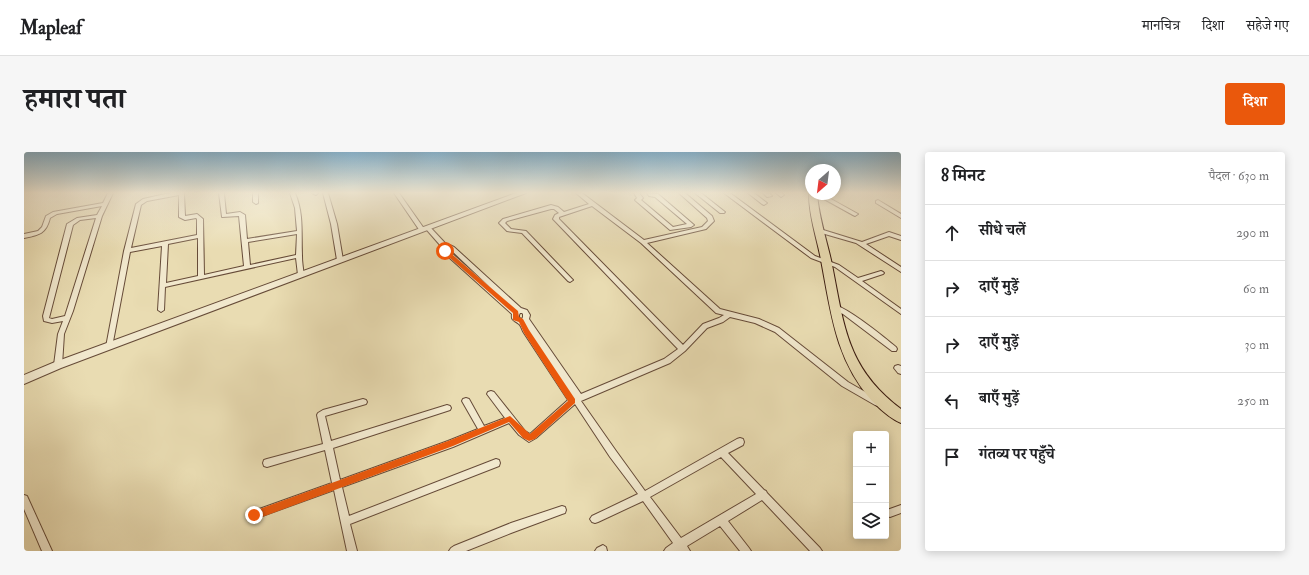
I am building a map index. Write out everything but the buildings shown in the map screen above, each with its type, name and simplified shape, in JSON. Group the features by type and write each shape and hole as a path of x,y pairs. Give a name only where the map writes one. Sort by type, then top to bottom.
{"highway":[{"path":"816,212 840,334 857,373 869,389 890,410 901,417"}],"street":[{"path":"24,236 43,230 46,228 48,217 55,213 63,212"},
{"path":"58,365 60,338 101,212"},
{"path":"109,347 127,251 138,212"},
{"path":"182,212 182,217 185,218 199,217 201,277"},
{"path":"223,212 224,216 242,214 247,266"},
{"path":"297,212 300,232 299,256 301,275"},
{"path":"330,212 334,224 340,260"},
{"path":"411,212 425,229 443,244 445,251 518,312 528,314 528,317 523,320 526,331 683,548"},
{"path":"26,378 471,212"},
{"path":"535,212 505,220 502,223 509,230 524,232 570,280"},
{"path":"570,212 556,218 558,222 683,349"},
{"path":"603,212 643,242 714,308 728,314 757,321 778,330 845,384 890,410"},
{"path":"652,212 672,229 691,224 676,212"},
{"path":"643,242 704,228 711,221 710,217 703,212"},
{"path":"751,212 814,257 837,266 901,312"},
{"path":"851,212 855,214"},
{"path":"67,318 52,321 46,319 46,316 70,224 77,220 99,216"},
{"path":"820,231 861,244 901,270"},
{"path":"244,241 300,232"},
{"path":"861,244 889,234 901,238"},
{"path":"127,251 200,236"},
{"path":"161,310 165,243"},
{"path":"162,286 247,266 299,256"},
{"path":"857,280 881,273"},
{"path":"834,307 845,312 894,349"},
{"path":"491,394 522,433 529,438 576,400 666,360 683,349 705,326 721,320 728,314"},
{"path":"466,401 483,431"},
{"path":"352,551 322,418 323,413 363,402"},
{"path":"267,463 328,446 446,408"},
{"path":"254,515 483,431 510,419"},
{"path":"595,519 644,496 740,442"},
{"path":"722,453 817,551"},
{"path":"345,522 496,463"},
{"path":"669,551 683,548 721,520 762,494"},
{"path":"24,499 26,512 47,551"},
{"path":"890,513 901,509"},
{"path":"454,551 511,528 562,510"},
{"path":"721,520 746,551"}],"route":[{"path":"254,515 450,444 510,419 522,433 529,438 573,401 526,331 521,321 516,318 516,312 508,308 445,251"}]}
